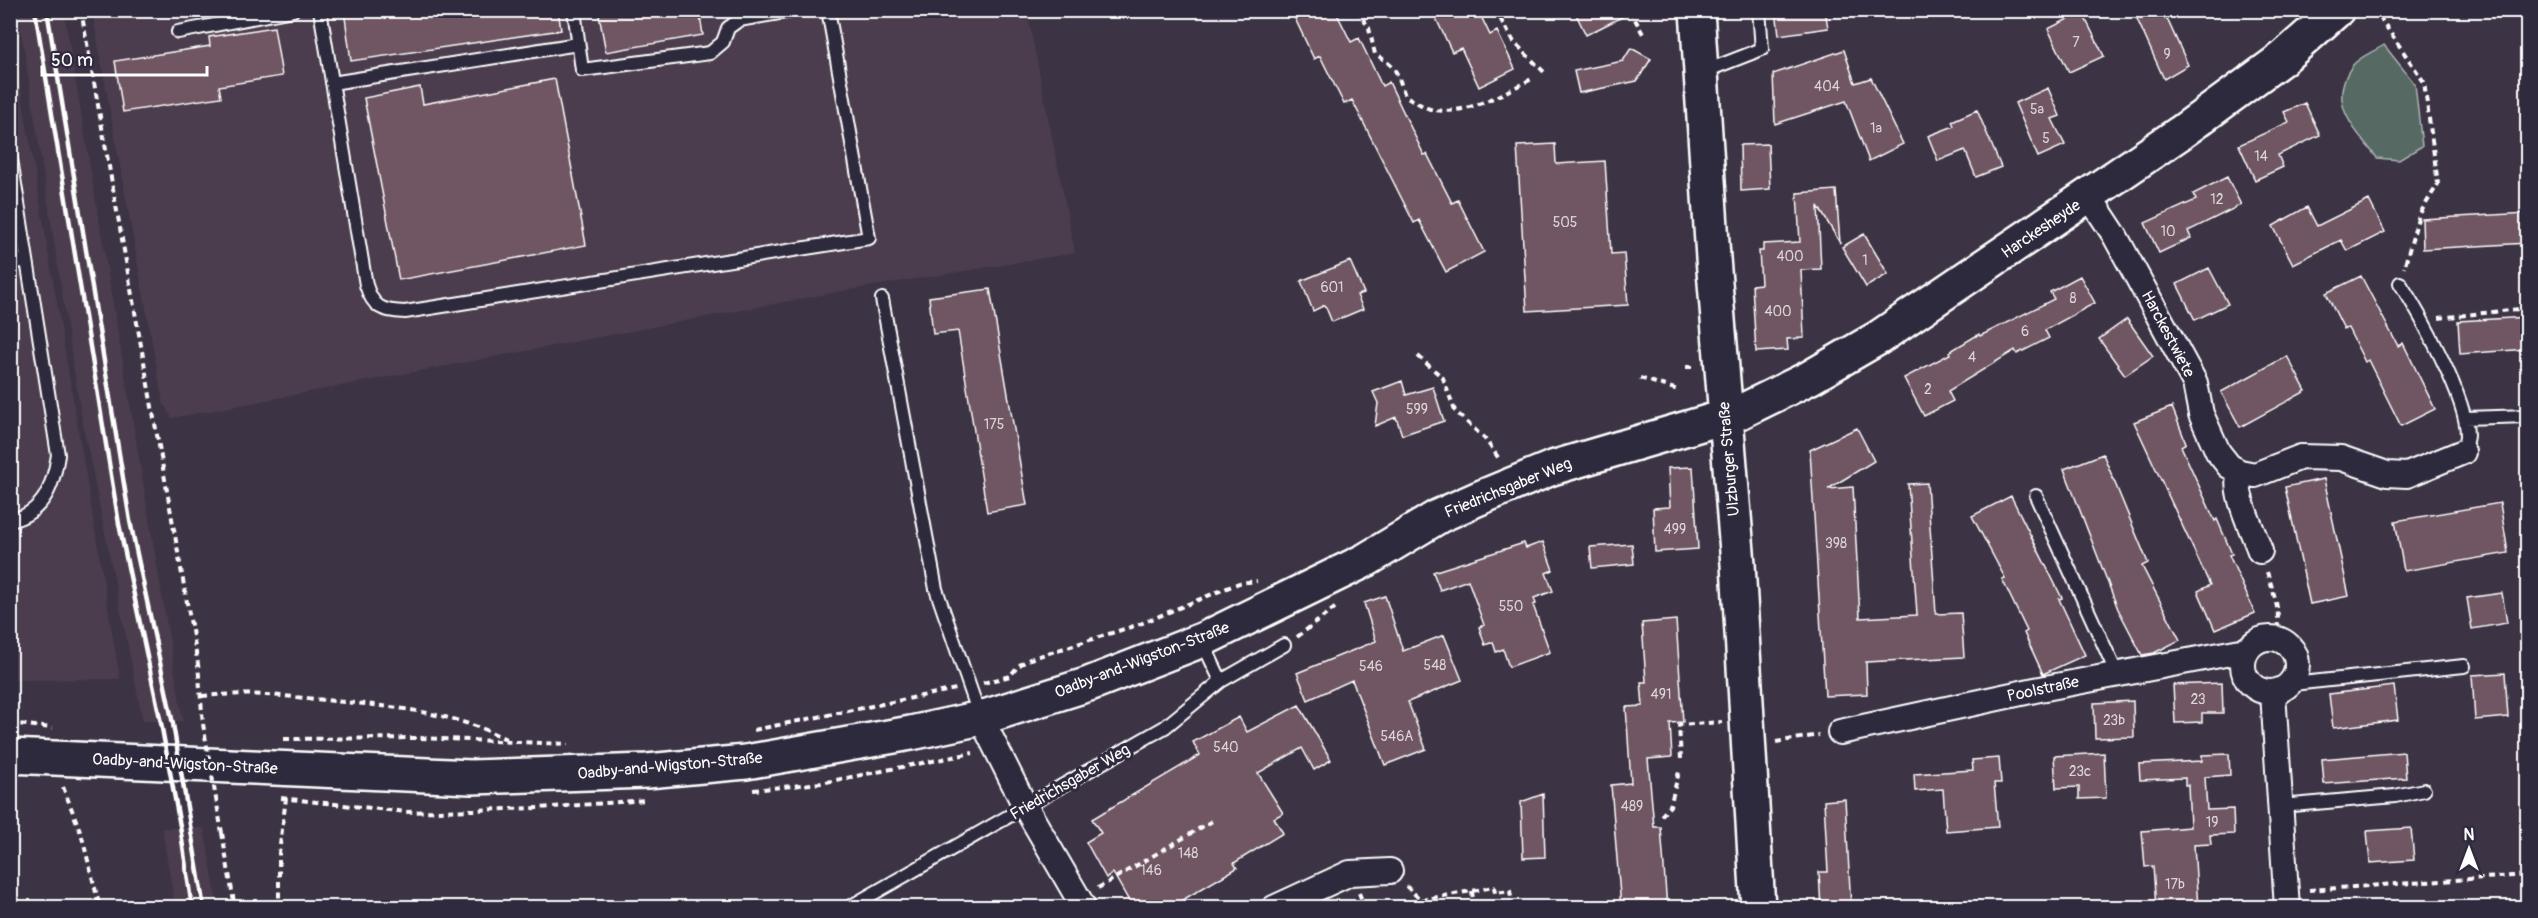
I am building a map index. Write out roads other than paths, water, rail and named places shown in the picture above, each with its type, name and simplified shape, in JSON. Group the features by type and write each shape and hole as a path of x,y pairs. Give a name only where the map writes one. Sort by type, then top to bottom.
{"main road":[{"name":"Ulzburger Straße","path":"1697,10 1726,416 1758,732 1758,908"},
{"name":"Harckesheyde","path":"1726,416 1738,413 1848,356 2089,196 2283,58 2337,10"},
{"name":"Friedrichsgaber Weg","path":"1302,591 1366,560 1439,516 1552,468 1726,416"},
{"name":"Oadby-and-Wigston-Straße","path":"10,756 471,777 569,775 746,762 981,718 1089,684 1202,640 1302,591"}],"street":[{"name":"Harckestwiete","path":"2089,196 2114,234 2195,383 2201,414 2218,452 2229,466 2240,472"},
{"path":"2260,551 2238,493 2236,481 2240,472 2255,475 2301,457 2321,457 2341,458 2387,474 2407,475 2463,452"},
{"name":"Poolstraße","path":"1840,732 2117,674 2246,650 2260,640 2274,638 2286,642 2294,651 2298,662 2297,674 2282,689"},
{"path":"2246,650 2243,663 2244,675 2250,684 2260,691 2282,689 2281,806 2287,900"},
{"path":"981,718 994,749 1026,808 1082,903"},
{"path":"1274,908 1350,873 1390,871"}],"lane":[{"path":"178,32 293,10"},
{"path":"320,10 371,301 391,311 405,312 869,238 828,10"},
{"path":"574,10 582,70 710,53 723,42 728,28 739,20 797,10"},
{"path":"1702,72 1762,50 1759,10"},
{"path":"332,83 578,44"},
{"path":"10,153 58,455 53,479 41,503 29,515 10,520"},
{"path":"10,263 27,260"},
{"path":"2400,283 2425,322 2465,418 2467,437 2463,452"},
{"path":"882,299 936,589 968,687 981,718"},
{"path":"2465,418 2528,416"},
{"path":"2036,496 2117,674"},
{"path":"1202,640 1221,681"},
{"name":"Friedrichsgaber Weg","path":"848,908 1166,727 1221,681 1284,645"},
{"path":"2282,689 2464,666"},
{"path":"2281,806 2396,796 2424,790"}],"railway":[{"path":"35,10 119,524 161,723 192,908"},
{"path":"47,10 130,521 173,724 204,908"}]}
